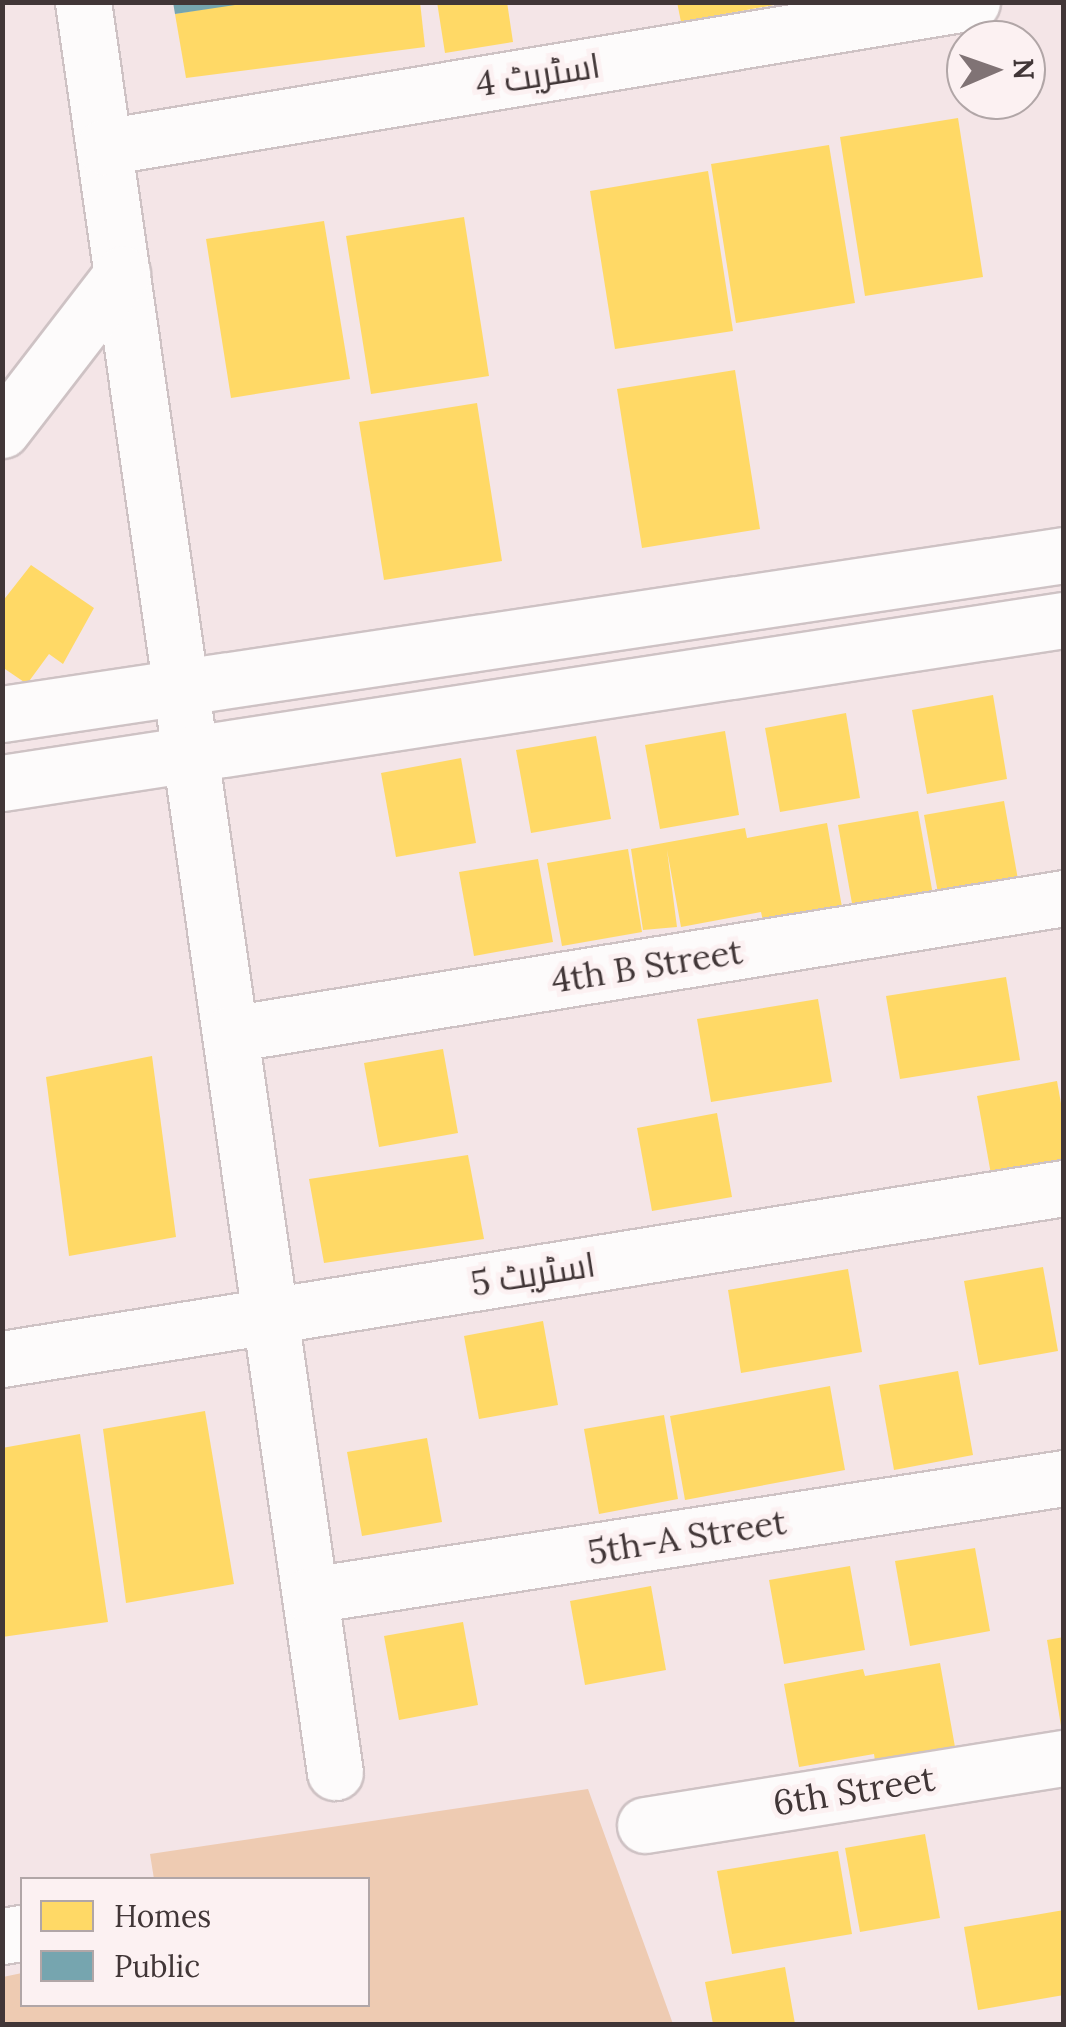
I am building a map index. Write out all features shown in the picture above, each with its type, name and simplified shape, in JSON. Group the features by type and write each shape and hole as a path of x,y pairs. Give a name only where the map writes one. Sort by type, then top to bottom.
{"street":[{"path":"83,2 335,1772"},
{"name":"اسٹریٹ 4","path":"104,147 972,2"},
{"path":"2,430 122,274"},
{"path":"2,714 1064,555"},
{"path":"2,784 1064,620"},
{"name":"4th B Street","path":"230,1034 1064,898"},
{"name":"اسٹریٹ 5","path":"2,1359 1064,1188"},
{"name":"5th-A Street","path":"310,1596 1064,1478"},
{"name":"6th Street","path":"645,1825 1064,1758"}],"shaded area":[{"path":"588,1789 673,2024 3,2024 3,1977 20,1973 20,2007 370,2007 370,1877 154,1877 150,1854"}],"building: Homes":[{"path":"246,2 420,2 425,47 186,78 175,14"},
{"path":"437,2 507,2 513,42 445,53"},
{"path":"677,2 774,2 774,5 681,22"},
{"path":"958,120 983,277 865,296 840,137"},
{"path":"829,145 855,303 736,323 711,164"},
{"path":"708,171 733,331 615,349 590,191"},
{"path":"464,217 489,376 371,394 346,236"},
{"path":"324,221 350,379 231,398 206,239"},
{"path":"735,370 760,529 642,548 617,389"},
{"path":"477,403 502,561 384,580 359,422"},
{"path":"31,565 94,608 63,664 49,654 27,684 2,667 2,602"},
{"path":"993,695 1007,779 927,794 912,710"},
{"path":"846,713 860,798 780,812 765,728"},
{"path":"725,731 739,815 660,829 645,745"},
{"path":"596,736 611,819 531,833 516,750"},
{"path":"461,758 476,843 396,857 381,773"},
{"path":"1004,801 1019,885 939,899 924,815"},
{"path":"918,811 933,895 853,909 838,825"},
{"path":"827,823 842,907 763,921 761,912 681,927 667,850 677,927 643,930 631,849 745,828 747,838"},
{"path":"628,849 642,932 562,946 547,863"},
{"path":"538,859 553,942 474,956 459,872"},
{"path":"1006,977 1020,1060 900,1079 886,996"},
{"path":"818,999 832,1082 711,1102 697,1019"},
{"path":"443,1049 458,1133 379,1147 364,1063"},
{"path":"152,1056 176,1237 69,1256 46,1077"},
{"path":"1057,1081 1064,1120 1064,1167 992,1180 977,1096"},
{"path":"717,1113 732,1197 652,1211 637,1128"},
{"path":"468,1155 484,1239 324,1263 309,1179"},
{"path":"1043,1267 1058,1351 979,1365 964,1281"},
{"path":"848,1269 862,1352 741,1373 728,1290"},
{"path":"543,1321 558,1405 479,1419 464,1336"},
{"path":"958,1371 973,1455 894,1470 879,1385"},
{"path":"830,1386 845,1470 685,1500 670,1416"},
{"path":"205,1411 234,1584 126,1603 103,1429"},
{"path":"664,1415 678,1499 599,1514 584,1429"},
{"path":"80,1434 108,1622 2,1637 2,1448"},
{"path":"427,1438 442,1522 362,1536 347,1452"},
{"path":"975,1548 990,1631 910,1646 895,1561"},
{"path":"850,1566 865,1650 784,1664 769,1580"},
{"path":"651,1586 666,1670 585,1685 570,1601"},
{"path":"463,1622 478,1705 399,1720 384,1636"},
{"path":"1064,1637 1064,1725 1061,1726 1047,1640"},
{"path":"940,1663 955,1747 875,1761 874,1754 799,1767 784,1684 863,1669 865,1676"},
{"path":"925,1834 940,1918 860,1932 845,1848"},
{"path":"838,1851 852,1934 732,1954 717,1871"},
{"path":"1064,1910 1064,1995 978,2010 964,1927"},
{"path":"785,1967 795,2024 713,2024 705,1982"}],"building: Public":[{"path":"173,2 235,2 235,5 175,14"}]}
